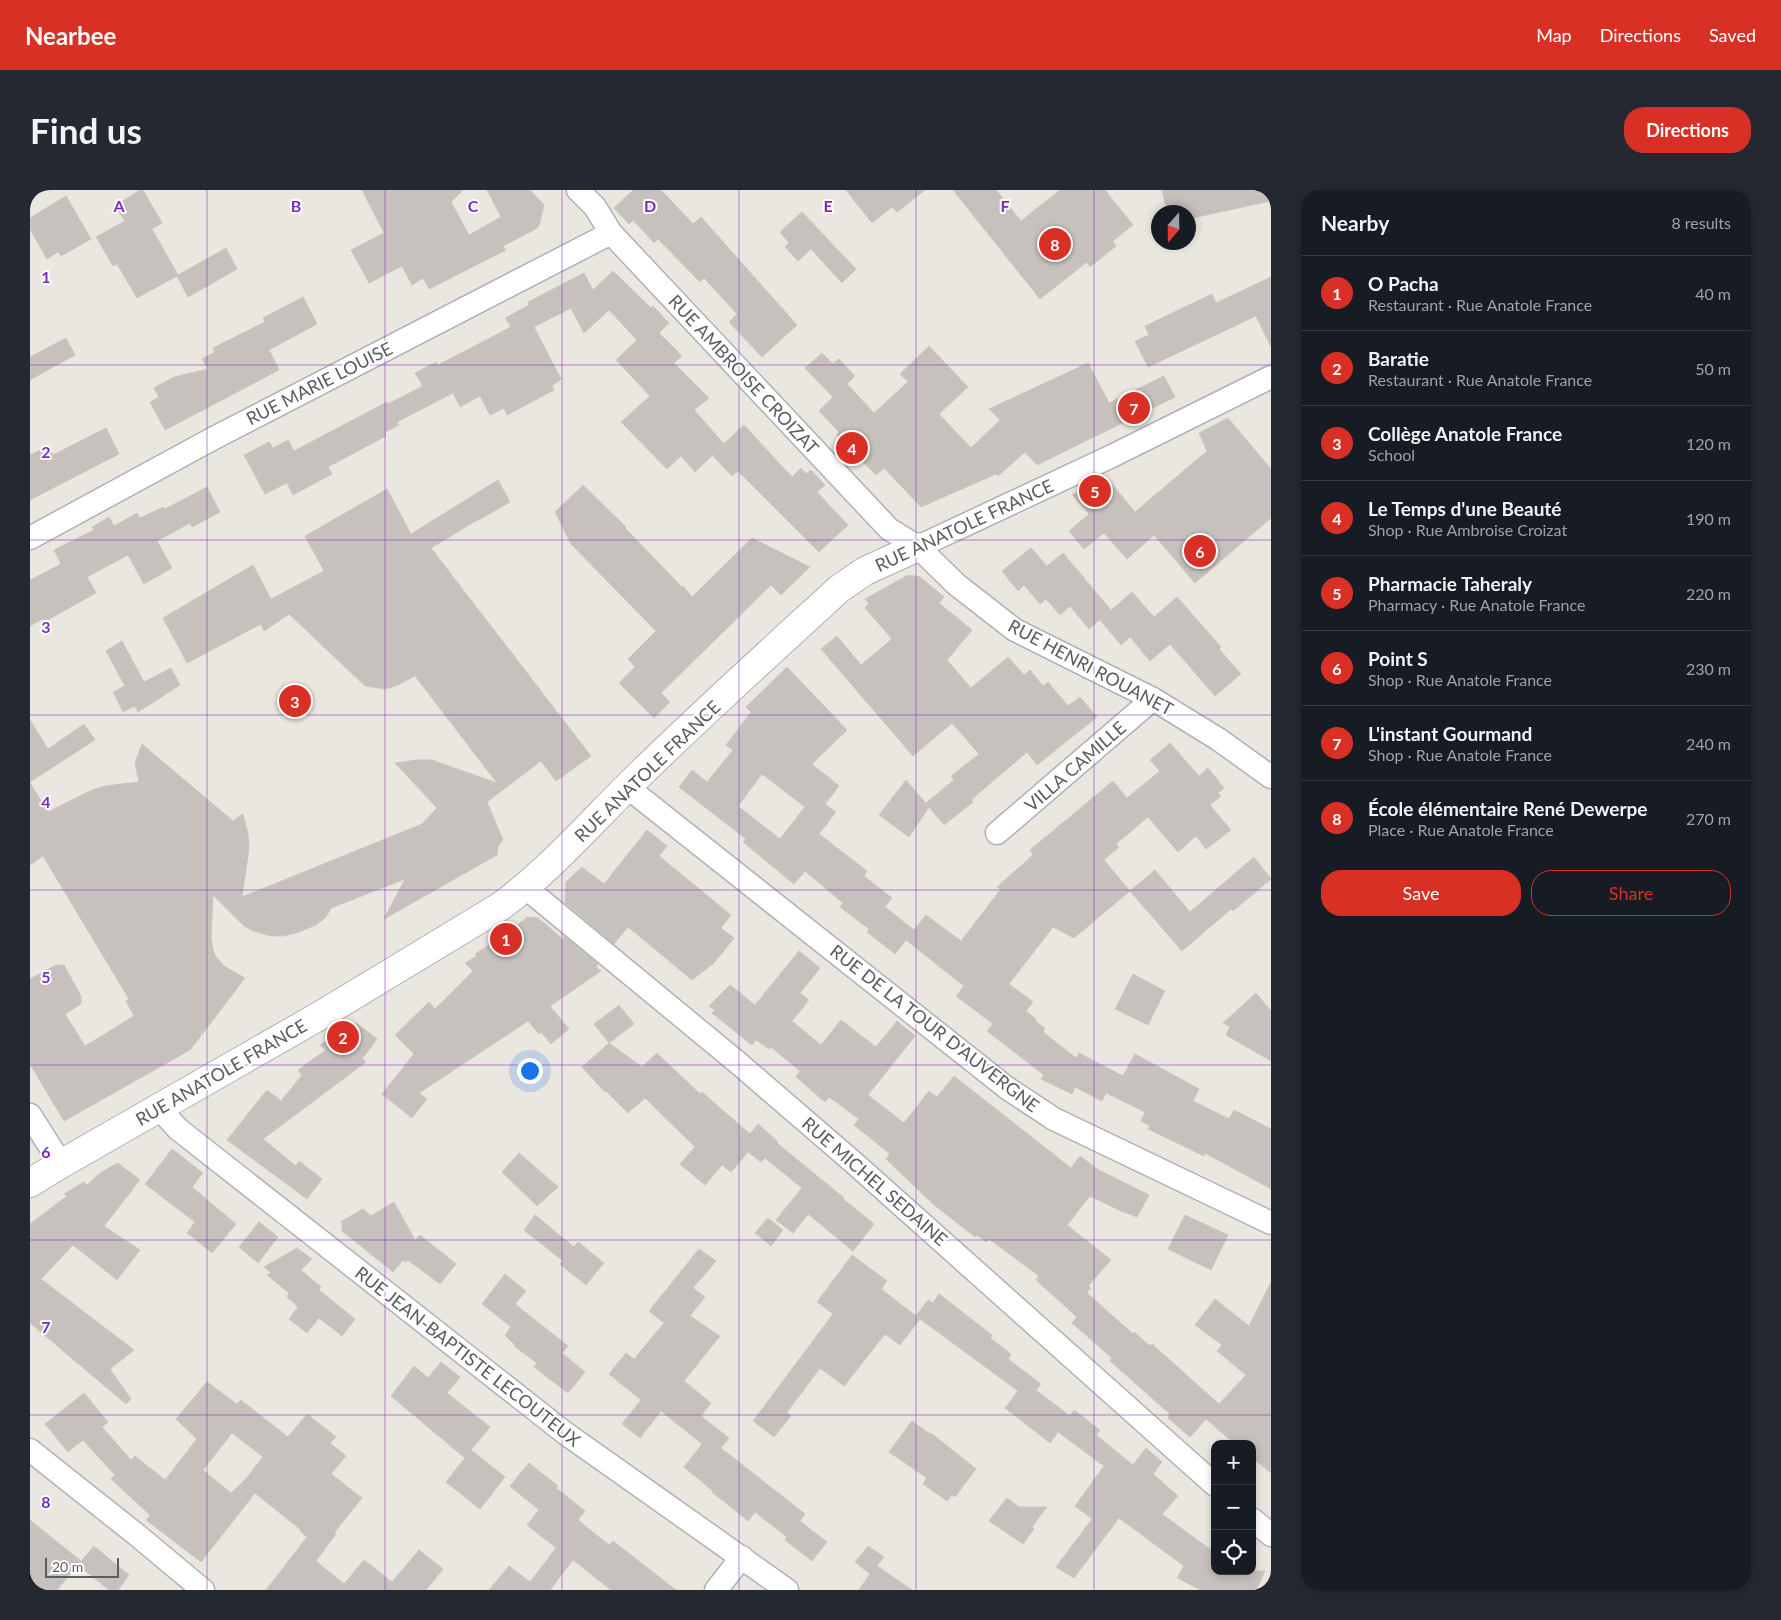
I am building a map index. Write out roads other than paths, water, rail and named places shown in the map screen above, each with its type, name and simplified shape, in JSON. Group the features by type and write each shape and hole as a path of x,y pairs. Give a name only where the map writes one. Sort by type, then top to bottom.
{"main road":[{"name":"RUE ANATOLE FRANCE","path":"30,1183 323,1014 484,916 526,888 627,787 839,589 865,571 918,547"}],"street":[{"name":"RUE AMBROISE CROIZAT","path":"578,190 595,207 611,233 890,529 918,547"},
{"name":"RUE MARIE LOUISE","path":"30,538 214,438 611,233"},
{"name":"RUE ANATOLE FRANCE","path":"918,547 1112,456 1271,377"},
{"name":"RUE HENRI ROUANET","path":"918,547 957,585 1015,630 1153,699 1218,739 1271,776"},
{"name":"VILLA CAMILLE","path":"997,833 1153,699"},
{"name":"RUE DE LA TOUR D'AUVERGNE","path":"627,787 1007,1088 1054,1119 1271,1223"},
{"name":"RUE MICHEL SEDAINE","path":"526,888 730,1056 853,1162 1211,1481"},
{"name":"RUE JEAN-BAPTISTE LECOUTEUX","path":"159,1108 178,1129 565,1433 787,1590"},
{"path":"30,1115 60,1164"},
{"path":"30,1450 203,1590"},
{"path":"1256,1522 1271,1536"},
{"path":"716,1590 742,1558"}],"place":[{"name":"École élémentaire René Dewerpe","path":"1055,244"},
{"name":"L'instant Gourmand","path":"1134,408"},
{"name":"Le Temps d'une Beauté","path":"852,448"},
{"name":"Pharmacie Taheraly","path":"1095,491"},
{"name":"Point S","path":"1200,551"},
{"name":"Collège Anatole France","path":"295,701"},
{"name":"O Pacha","path":"506,939"},
{"name":"Baratie","path":"343,1037"}]}
